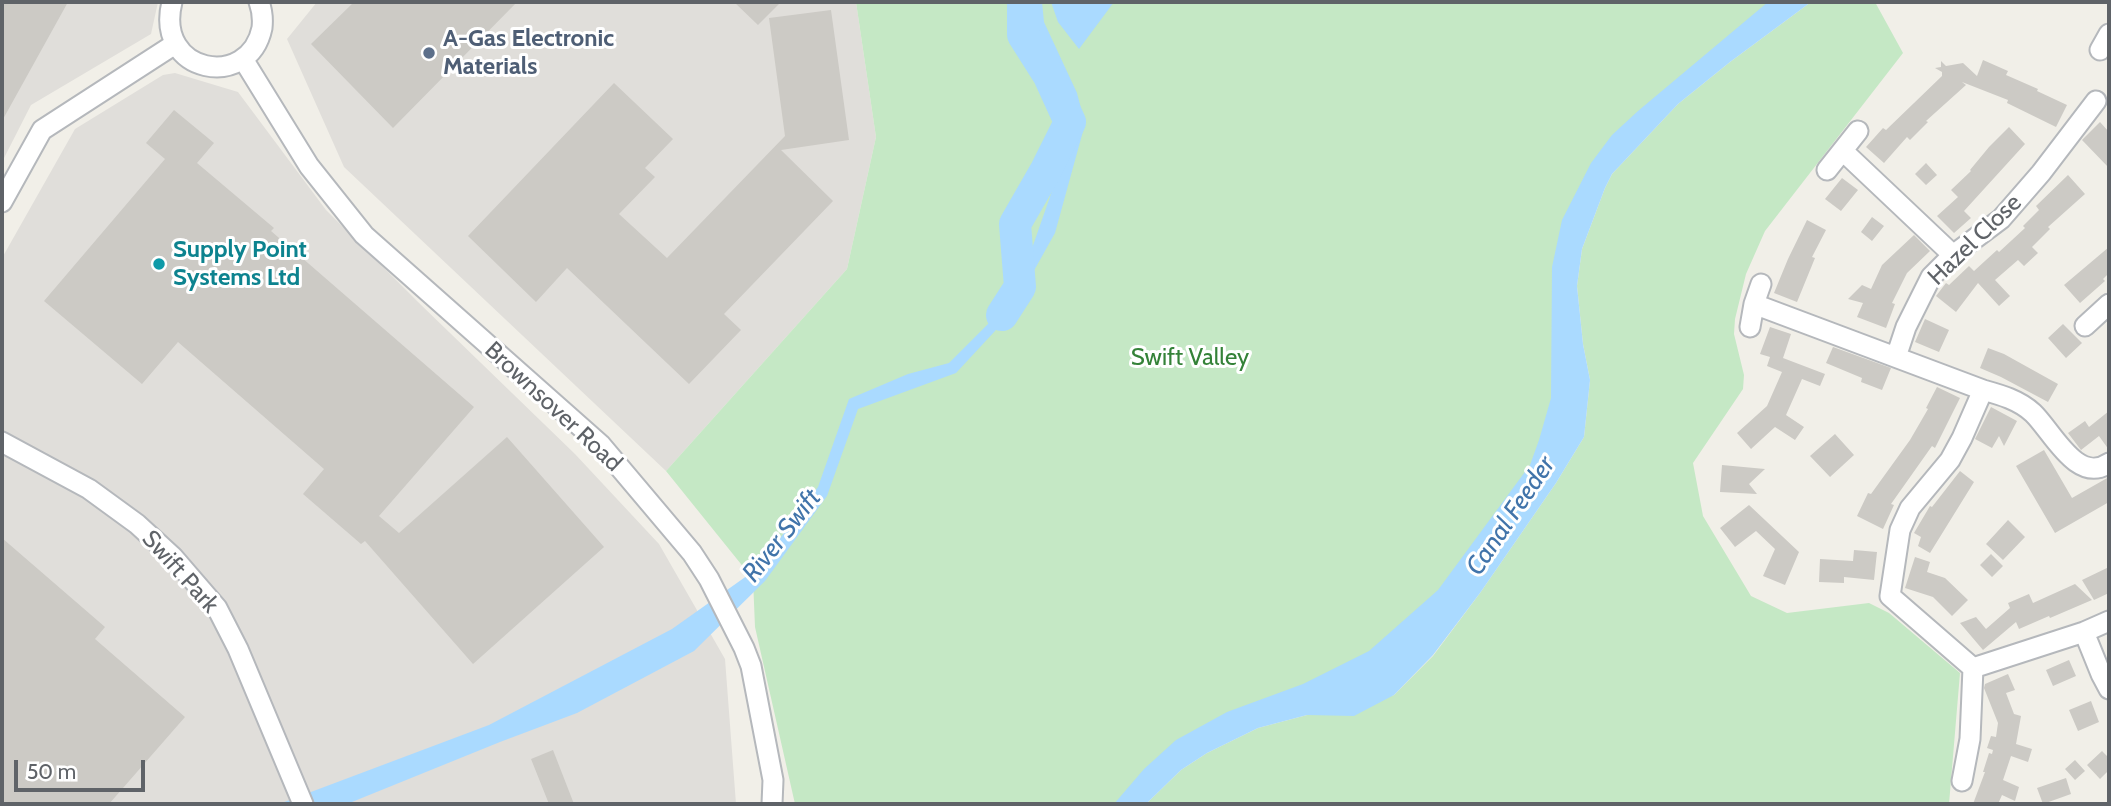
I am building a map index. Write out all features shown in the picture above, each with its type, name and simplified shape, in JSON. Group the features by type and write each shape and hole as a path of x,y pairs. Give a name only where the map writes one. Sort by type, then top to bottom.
{"street":[{"path":"172,2 169,23 175,44 198,64 213,67 229,65 243,59 253,49 263,22 259,2"},
{"path":"2,202 43,130 175,44"},
{"name":"Brownsover Road","path":"243,59 309,166 364,235 600,444 692,553 709,579 751,666 773,780 772,804"},
{"name":"Hazel Close","path":"1896,356 1906,327 1931,277 1953,255 2001,219 2041,173 2096,101"},
{"path":"1827,170 1858,131"},
{"path":"1843,151 1953,255"},
{"path":"1750,327 1761,285"},
{"path":"1755,304 2010,398 2033,413 2063,450 2078,463 2090,468 2109,463"},
{"path":"2085,326 2109,304"},
{"path":"1973,668 1890,596 1900,530 1910,508 1950,460 1983,390"},
{"name":"Swift Park","path":"2,442 89,489 137,524 173,556 217,608 238,649 303,804"},
{"path":"1973,668 2084,632 2109,621"},
{"path":"2084,632 2109,689"},
{"path":"1962,781 1970,739 1973,668"}],"shaded area":[{"path":"2,2 158,2 151,34 31,105 2,162"},
{"path":"317,2 856,2 876,137 847,269 666,471 344,167 287,39"},
{"path":"175,73 238,92 326,210 575,454 659,544 725,659 736,804 2,804 2,258 75,129 163,75"}],"green space":[{"name":"Swift Valley","path":"856,2 1787,2 1658,110 1584,204 1563,425 1414,642 1244,723 1129,804 795,804 755,627 753,579 666,471 847,269 876,137"},
{"path":"1811,2 1875,2 1903,53 1765,231 1746,274 1735,319 1734,334 1744,375 1743,389 1693,463 1703,516 1751,596 1787,613 1869,603 1889,613 1960,673 1949,804 1146,804 1181,770 1207,753 1258,728 1307,715 1326,714 1394,695 1433,656 1556,483 1584,437 1590,380 1577,286 1582,249 1612,174 1678,104"}],"water":[{"path":"1029,2 1042,2 1044,22 1077,93 1085,124 1055,233 1008,317 956,373 858,409 827,496 765,581 694,651 577,713 347,804 279,804 489,725 672,629 758,568 818,487 849,399 908,374 949,363 992,320 1023,274 1073,131 1069,111 1031,26"},
{"path":"1051,2 1114,2 1079,49 1058,22"},
{"name":"Canal Feeder","path":"1768,2 1811,2 1678,104 1612,174 1582,249 1577,286 1590,380 1584,437 1556,483 1480,593 1433,655 1394,695 1354,716 1307,715 1258,728 1207,753 1181,770 1146,804 1114,804 1144,769 1176,740 1227,712 1303,684 1369,651 1438,590 1530,465 1539,440 1551,398 1552,267 1562,220 1591,163 1612,135 1638,111"}],"building":[{"path":"2,2 68,2 2,121"},
{"path":"354,2 517,2 393,128 311,44"},
{"path":"734,2 781,2 758,25"},
{"path":"831,10 849,140 781,150 833,201 724,314 741,330 689,384 567,268 536,302 468,236 614,83 673,139 645,168 655,177 619,214 667,258 785,136 769,18"},
{"path":"1983,60 2008,71 2006,75 2067,105 2056,127 2007,103 2008,100 1962,82 1966,85 1926,121 1928,122 1910,140 1907,137 1884,163 1866,147 1883,128 1886,130 1942,76 1942,72 1935,68 1941,67 1941,61 1946,66 1963,63 1977,76"},
{"path":"174,110 214,143 197,163 274,228 271,231 474,407 379,516 399,533 507,437 604,547 473,664 365,541 361,544 303,494 324,469 178,342 142,384 44,301 165,159 146,143"},
{"path":"2100,122 2109,132 2109,168 2082,140"},
{"path":"2009,127 2025,144 1964,211 1971,218 1954,233 1937,216 1958,197 1951,190"},
{"path":"1926,163 1937,175 1926,185 1915,174"},
{"path":"2068,175 2085,194 2048,227 2050,229 2032,247 2038,253 2024,266 2018,260 1995,280 2010,296 1999,306 1978,283 1956,312 1936,296 1946,283 1949,285 1969,266 1974,271 1997,250 1999,252 2025,228 2023,226 2039,210 2036,206"},
{"path":"1842,178 1858,190 1841,211 1825,199"},
{"path":"1872,217 1884,226 1872,241 1861,232"},
{"path":"1807,220 1826,230 1812,257 1815,258 1797,302 1774,293"},
{"path":"1914,235 1930,251 1907,273 1892,303 1895,304 1886,328 1857,317 1863,303 1848,299 1862,285 1871,289 1882,265"},
{"path":"2109,247 2109,273 2103,279 2105,281 2080,303 2064,285"},
{"path":"1925,319 1949,330 1939,352 1915,342"},
{"path":"2063,324 2082,343 2066,358 2048,338"},
{"path":"1770,327 1791,334 1783,358 1825,374 1820,386 1802,379 1786,415 1804,427 1795,440 1775,427 1751,449 1737,433 1767,406 1782,372 1767,366 1770,357 1760,354"},
{"path":"1833,347 1891,368 1882,390 1861,382 1862,378 1826,363"},
{"path":"1988,348 2058,384 2048,402 1980,368"},
{"path":"1937,387 1960,398 1935,448 1932,446 1891,504 1894,505 1883,529 1857,516 1868,493 1871,494 1910,440"},
{"path":"1991,407 2017,421 2004,446 1999,436 1992,448 1975,439"},
{"path":"2109,411 2109,450 2099,436 2081,450 2068,433 2085,421 2089,427"},
{"path":"1835,434 1854,455 1830,477 1810,456"},
{"path":"2044,450 2072,498 2109,477 2109,502 2055,533 2016,466"},
{"path":"1722,465 1765,469 1749,484 1757,494 1720,492"},
{"path":"1960,471 1974,482 1930,553 1918,546 1921,537 1914,533 1930,506 1932,507"},
{"path":"1749,505 1799,552 1785,585 1763,576 1775,549 1756,531 1735,547 1720,528"},
{"path":"2008,520 2025,537 2003,560 1986,544"},
{"path":"2,538 105,627 95,639 185,717 109,804 2,804"},
{"path":"1854,550 1877,552 1874,580 1844,577 1844,583 1819,582 1820,559 1853,561"},
{"path":"1991,554 2003,566 1992,577 1980,565"},
{"path":"1915,557 1930,562 1927,572 1945,578 1968,600 1952,616 1933,597 1905,588"},
{"path":"2109,567 2109,593 2094,600 2082,580"},
{"path":"2075,584 2092,600 2019,629 2016,622 1983,650 1960,623 1976,617 1986,629 2010,608 2008,603 2029,594 2033,603"},
{"path":"2069,660 2076,676 2053,686 2046,670"},
{"path":"2008,674 2015,690 2006,693 2014,714 2021,716 2016,744 2032,749 2028,762 2011,756 2003,780 2019,787 2015,801 2002,795 1998,804 1973,804 1989,753 1992,754 1993,750 1987,748 1991,736 1996,737 1998,723 1984,688 1985,684"},
{"path":"2091,701 2099,722 2078,731 2069,710"},
{"path":"553,750 574,804 549,804 531,759"},
{"path":"2102,751 2109,758 2109,770 2100,779 2087,765"},
{"path":"2075,760 2085,771 2075,780 2065,769"},
{"path":"2066,778 2071,794 2043,804 2037,788"}],"waterway":[{"name":"River Swift","path":"1002,315 1020,287 1015,224 1070,122 1049,76 1023,35 1023,2"}],"place":[{"name":"A-Gas Electronic Materials","path":"429,53"},
{"name":"Supply Point Systems Ltd","path":"159,264"}]}
